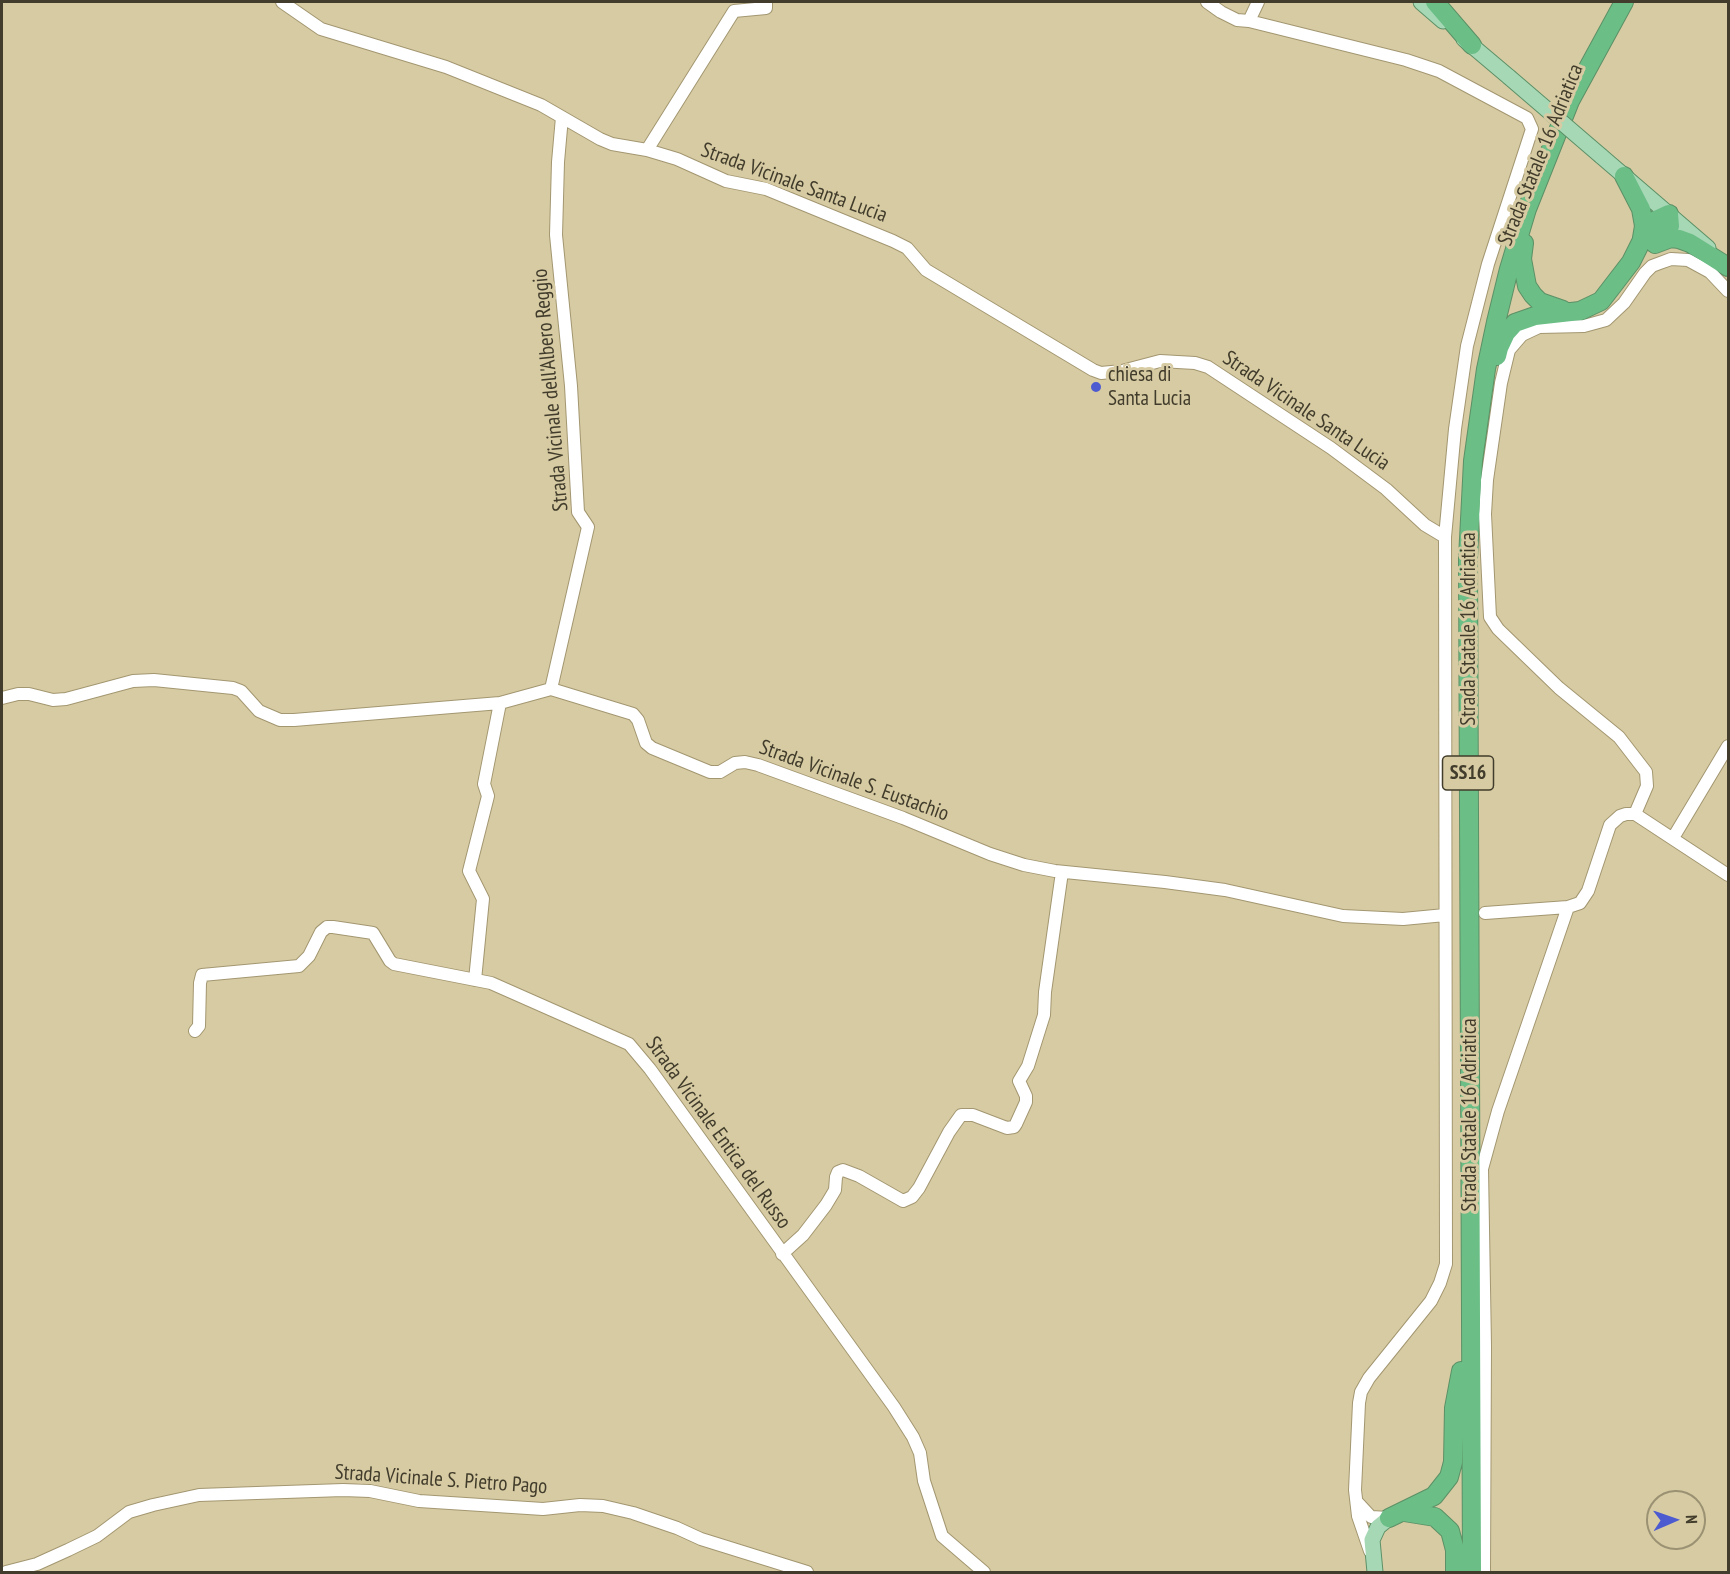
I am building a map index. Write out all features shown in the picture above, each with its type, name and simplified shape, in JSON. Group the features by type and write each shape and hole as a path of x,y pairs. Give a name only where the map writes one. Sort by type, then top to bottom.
{"highway":[{"path":"1435,2 1472,45"},
{"name":"Strada Statale 16 Adriatica","path":"1472,1572 1468,558 1470,503 1486,369 1509,269 1527,209 1554,140 1614,3"},
{"name":"Strada Statale 16 Adriatica","path":"1462,1572 1457,560 1462,468 1479,351 1503,249 1520,197 1559,99 1585,48 1614,3"},
{"path":"1554,140 1540,196 1524,244 1523,274 1533,295 1548,306 1571,312"},
{"path":"1624,176 1643,216 1641,240"},
{"path":"1476,439 1486,409 1498,348 1506,333 1515,323 1527,317 1587,309 1601,301 1631,262 1667,233 1670,226 1669,214 1656,220 1641,240 1631,262"},
{"path":"1661,240 1671,238 1690,243 1728,267"},
{"path":"1396,1515 1434,1496 1449,1478 1454,1462 1454,1408 1461,1371"},
{"path":"1396,1515 1435,1517 1450,1532 1455,1550 1455,1572"}],"main road":[{"path":"1421,2 1728,267"},
{"path":"1374,1565 1372,1540 1378,1527 1396,1515"}],"street":[{"name":"Strada Vicinale Santa Lucia","path":"282,2 321,29 446,67 541,105 612,144 647,150 677,159 726,182 766,189 893,241 907,248 926,270 1101,373 1122,371 1160,361 1196,363 1208,367 1340,454 1386,489 1425,525 1445,537"},
{"path":"647,150 734,11 766,8 766,2"},
{"path":"1207,2 1237,20 1406,60 1439,71 1527,118 1532,129 1488,264 1467,346 1455,429 1445,537 1446,1264 1431,1301 1369,1378 1361,1392 1354,1471 1362,1531 1374,1565"},
{"path":"1249,21 1258,2"},
{"name":"Strada Vicinale dell'Albero Reggio","path":"551,689 588,526 578,512 572,386 556,235 562,117"},
{"path":"1635,814 1647,786 1646,771 1619,737 1552,681 1498,630 1490,617 1485,514 1487,480 1501,382 1509,350 1522,335 1539,327 1584,326 1606,320 1624,303 1645,273 1660,263 1671,259 1688,260 1710,272 1728,291"},
{"path":"2,698 29,694 52,700 66,699 143,680 233,688 241,691 259,711 280,720 294,720 500,703 551,689"},
{"name":"Strada Vicinale S. Eustachio","path":"551,689 633,714 638,720 646,743 652,748 710,772 720,772 735,763 746,762 758,765 1024,865 1062,872 1225,890 1343,916 1403,919 1445,915"},
{"path":"476,980 483,900 469,871 488,796 484,784 500,703"},
{"path":"1673,838 1728,746"},
{"path":"1485,913 1568,908 1580,903 1588,891 1610,825 1620,816 1635,814 1728,875"},
{"path":"782,1254 803,1235 826,1205 835,1190 838,1172 843,1170 859,1176 903,1201 917,1191 949,1132 961,1115 973,1115 1007,1128 1014,1127 1026,1102 1026,1096 1019,1082 1028,1066 1044,1015 1045,992 1062,872"},
{"path":"1484,1572 1485,1346 1482,1169 1498,1111 1568,908"},
{"name":"Strada Vicinale Entica del Russo","path":"195,1032 199,1026 202,975 299,966 309,956 321,932 327,927 373,933 394,964 491,983 629,1044 650,1069 894,1407 920,1453 924,1481 942,1536 984,1572"},
{"name":"Strada Vicinale S. Pietro Pago","path":"6,1572 37,1564 68,1550 98,1536 129,1512 153,1504 199,1495 344,1490 370,1491 419,1502 543,1509 580,1505 603,1506 633,1513 701,1539 807,1572"},
{"path":"1357,1502 1371,1518 1396,1515"}],"place":[{"name":"chiesa di Santa Lucia","path":"1096,387"}]}
